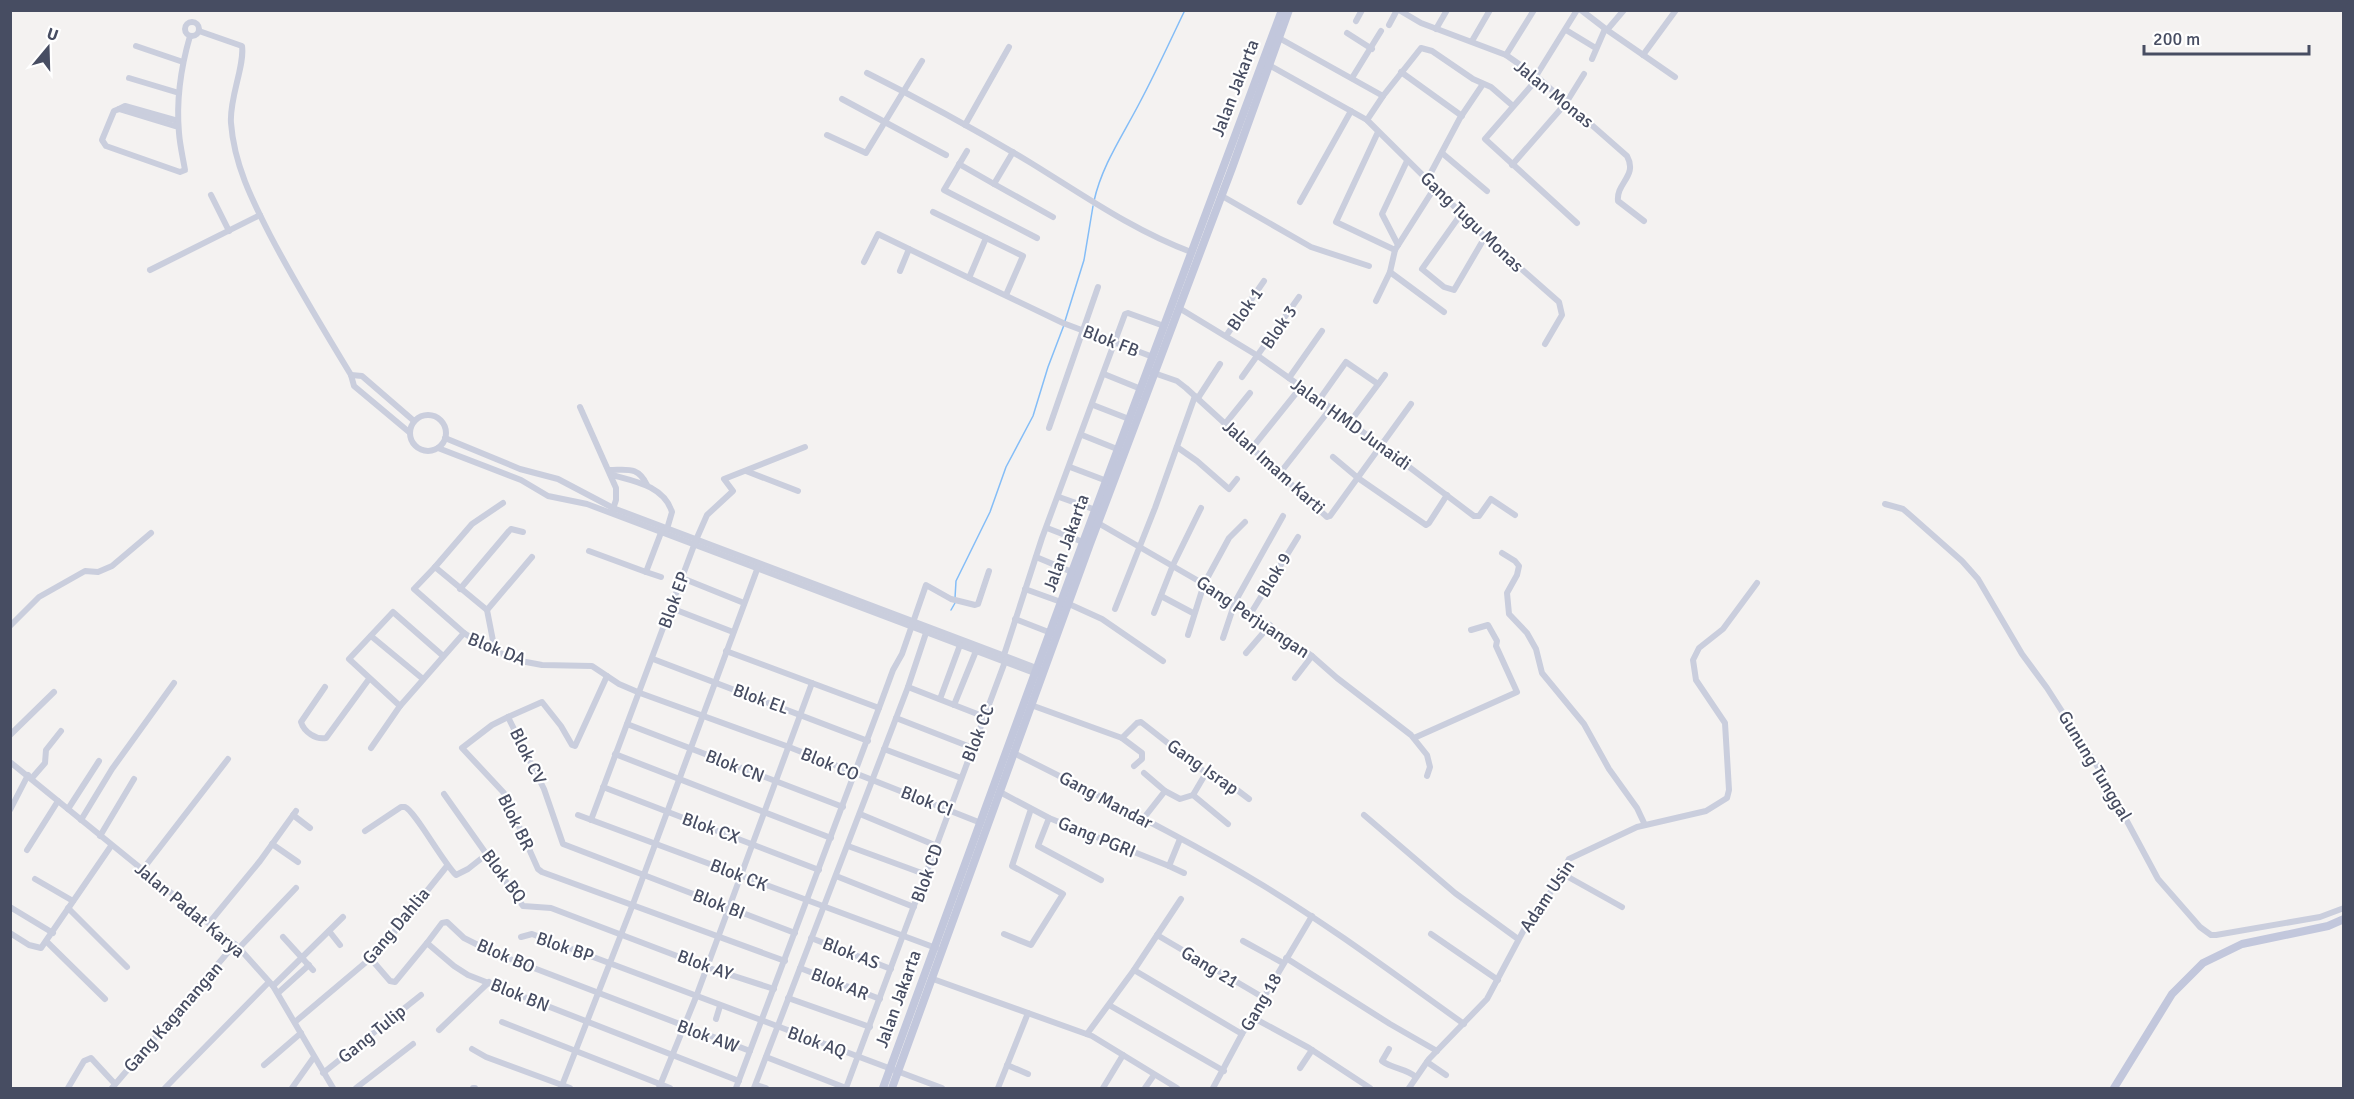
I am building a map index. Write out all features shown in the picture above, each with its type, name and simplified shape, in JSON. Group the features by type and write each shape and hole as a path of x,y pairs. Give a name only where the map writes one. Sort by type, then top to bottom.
{"main road":[{"name":"Jalan Jakarta","path":"892,1089 894,1070 1065,603 1098,523 1152,372 1222,196 1282,10"},
{"name":"Jalan Jakarta","path":"984,824 1000,792 1031,705 1051,633 1065,603 1072,572 1083,542 1141,389 1152,372 1153,357 1191,252 1257,88 1269,65 1289,10"},
{"path":"2114,1089 2172,994 2203,963 2242,944 2328,927 2343,920"},
{"name":"Jalan Jakarta","path":"883,1089 894,1070 933,979 939,949"}],"street":[{"path":"1356,21 1362,10"},
{"path":"1436,29 1447,10"},
{"path":"1472,41 1491,10"},
{"path":"1506,55 1534,10"},
{"path":"1577,223 1485,139 1537,77 1579,10 1675,77"},
{"path":"1592,59 1606,30 1624,10"},
{"path":"1643,55 1676,10"},
{"path":"1389,25 1400,11"},
{"name":"Jalan Monas","path":"1400,11 1436,29 1506,55 1537,77 1627,156 1630,171 1617,197 1618,201 1644,221"},
{"path":"190,36 185,30 188,24 194,22 198,25 199,31"},
{"path":"1352,78 1372,49 1381,30"},
{"path":"1566,30 1594,47"},
{"path":"190,36 199,31"},
{"path":"199,31 242,46 230,121 234,145 248,192 294,282 351,375 354,386 410,432"},
{"path":"1347,33 1372,49"},
{"path":"178,124 120,109 114,111 102,140 104,144 180,172 185,170 178,124 179,93 183,62 190,36"},
{"path":"1279,38 1383,96"},
{"path":"136,46 183,62"},
{"path":"965,125 1009,47"},
{"path":"1366,120 1418,50 1429,49 1491,87 1513,106"},
{"path":"827,135 865,154 922,61"},
{"name":"Gang Tugu Monas","path":"1269,65 1366,120 1485,237 1559,302 1562,315 1545,344"},
{"path":"1401,72 1462,116"},
{"path":"867,73 1013,152 1095,203 1167,243 1191,252"},
{"path":"1512,165 1566,103 1584,74"},
{"path":"129,78 179,93"},
{"path":"1427,180 1462,116 1483,84"},
{"path":"842,99 946,155"},
{"path":"1299,202 1351,111"},
{"path":"1378,132 1336,221 1338,225 1396,247"},
{"path":"967,151 944,190 1037,238"},
{"path":"994,184 1013,152"},
{"path":"1443,153 1487,191"},
{"path":"1396,247 1382,214 1407,160"},
{"path":"959,164 1053,217"},
{"path":"1376,301 1390,272 1396,247 1435,187"},
{"path":"211,195 229,231"},
{"path":"1222,196 1311,247 1369,266"},
{"path":"933,212 1023,256 1006,295"},
{"path":"1461,214 1422,269 1444,287 1454,290 1485,237"},
{"path":"150,270 260,215"},
{"name":"Blok FB","path":"864,262 878,234 1066,324 1153,357"},
{"path":"969,278 986,238"},
{"path":"900,271 909,249"},
{"path":"1390,272 1444,312"},
{"name":"Blok 1","path":"1226,336 1264,281"},
{"path":"1049,428 1098,288"},
{"name":"Blok 3","path":"1242,377 1299,297"},
{"name":"Jalan HMD Junaidi","path":"1179,308 1258,356 1477,517 1491,499 1515,515"},
{"name":"Blok CC","path":"950,810 1005,658 1042,538 1126,313 1164,326"},
{"path":"1289,378 1322,331"},
{"path":"1319,400 1346,362 1378,384"},
{"path":"1115,609 1196,397 1220,364"},
{"name":"Jalan Imam Karti","path":"1152,372 1177,381 1327,517 1330,516 1411,404"},
{"path":"1104,374 1141,389"},
{"path":"351,375 362,376 414,421"},
{"path":"1350,422 1385,375"},
{"path":"1252,448 1301,387"},
{"path":"1225,424 1250,393"},
{"path":"1093,405 1129,419"},
{"path":"580,407 617,493 612,511"},
{"path":"1280,473 1331,408"},
{"path":"438,448 445,438 444,427 437,418 425,415 414,421 410,432 411,440 418,449 426,451 438,448 521,480 548,496 612,511 664,529 1040,672"},
{"path":"1082,435 1118,449"},
{"path":"445,438 520,469 558,479 612,511"},
{"path":"745,471 805,447"},
{"path":"1177,447 1197,460 1229,489 1237,479"},
{"path":"1333,457 1358,478 1426,525 1448,495"},
{"path":"1070,467 1107,481"},
{"path":"610,473 635,471 644,477 647,485"},
{"path":"745,471 798,491"},
{"name":"Blok EP","path":"591,820 695,542 707,515 733,491 724,479 745,471"},
{"path":"610,473 647,485 663,497 670,506 671,517 646,572"},
{"path":"1059,497 1096,510"},
{"path":"464,633 414,589 472,524 503,503"},
{"name":"Gunung Tunggal","path":"1884,504 1903,509 1910,514 1962,561 1978,579 2022,654 2047,688 2099,769 2157,879 2205,932 2216,935 2255,929 2320,917 2343,908"},
{"path":"1154,614 1173,565 1201,508"},
{"path":"1223,638 1235,602 1283,516"},
{"path":"1188,635 1193,613 1204,584 1229,538 1245,522"},
{"name":"Gang Perjuangan","path":"1098,523 1235,602 1312,656 1414,738 1427,755 1430,767 1427,776"},
{"path":"1047,528 1083,542"},
{"path":"460,589 509,531 513,529 523,532"},
{"path":"10,626 39,597 85,571 98,572 112,566 151,533"},
{"name":"Blok 9","path":"1251,613 1298,537"},
{"path":"589,551 661,577"},
{"path":"1502,553 1515,561 1519,567 1507,593 1509,614 1527,633 1536,649 1542,673 1584,724 1609,769 1637,808 1645,825"},
{"path":"1036,556 1072,572"},
{"path":"487,610 532,557"},
{"path":"562,1087 759,566"},
{"path":"435,567 487,610 495,651"},
{"path":"766,1089 755,1087 766,1057 774,989 843,807 884,749 908,687 927,585 957,600 973,605 978,604 989,571"},
{"path":"682,578 744,603"},
{"name":"Adam Usin","path":"1409,1089 1426,1062 1480,1008 1498,980 1518,939 1571,857 1616,835 1645,825 1685,817 1718,805 1729,795 1725,723 1696,680 1693,660 1697,650 1723,629 1757,583"},
{"path":"1025,589 1102,619 1163,661"},
{"path":"1161,596 1193,613"},
{"path":"671,608 733,632"},
{"path":"400,706 349,659 393,612 442,655"},
{"path":"1016,619 1051,633"},
{"path":"1245,652 1270,625"},
{"path":"1414,738 1517,692 1496,646 1497,640 1488,625 1471,630"},
{"path":"920,627 976,651 1005,658"},
{"path":"736,1089 750,1051 788,998 800,968 821,905 836,876 860,814 868,741 879,708 920,627"},
{"name":"Blok DA","path":"370,748 400,706 442,655 464,633 480,645 535,664 592,666 640,693 702,716"},
{"path":"371,636 423,679"},
{"path":"940,699 960,645"},
{"path":"726,651 879,708"},
{"path":"954,705 976,651"},
{"path":"1295,678 1312,656"},
{"name":"Blok EL","path":"652,659 802,714 868,741"},
{"name":"Blok CV","path":"563,844 544,789 508,717 541,701 575,746 607,676"},
{"path":"325,687 301,722 303,729 316,738 323,739 369,679"},
{"path":"81,820 118,760 174,683"},
{"path":"660,1086 696,997 812,683"},
{"path":"908,687 985,717"},
{"path":"10,735 54,692"},
{"path":"1031,705 1122,738 1142,753 1142,759 1134,766"},
{"name":"Blok CO","path":"702,716 789,747 863,777"},
{"name":"Blok BR","path":"508,717 492,725 462,748 504,793 538,869 633,904"},
{"path":"896,718 973,748"},
{"name":"Gang Israp","path":"1122,738 1137,723 1141,722 1206,773 1216,774 1249,799"},
{"name":"Blok CN","path":"627,724 843,807"},
{"path":"10,810 30,777 45,763 46,750 61,731"},
{"path":"884,749 961,778"},
{"name":"Gang Mandar","path":"1014,753 1180,838 1312,916 1464,1024"},
{"path":"615,754 831,838"},
{"path":"142,869 228,759"},
{"name":"Jalan Padat Karya","path":"10,762 237,946 278,993 333,1089"},
{"path":"68,809 99,762"},
{"path":"1144,773 1165,791 1179,799 1193,795 1206,773"},
{"name":"Blok CI","path":"863,777 984,824"},
{"path":"100,836 134,779"},
{"name":"Blok CX","path":"603,787 819,870"},
{"path":"1143,819 1165,791"},
{"name":"Gang PGRI","path":"1000,792 1049,818 1184,873"},
{"name":"Blok BQ","path":"444,794 523,906 550,908 621,933"},
{"path":"1193,795 1228,824"},
{"path":"27,850 58,801"},
{"path":"365,831 401,807 409,808 447,866 458,875 487,854"},
{"name":"Blok CD","path":"846,1089 950,810"},
{"path":"1004,934 1030,945 1063,894 1012,866 1031,810"},
{"path":"209,923 256,867 294,813 310,828"},
{"path":"860,814 937,846"},
{"name":"Blok CK","path":"578,815 821,905"},
{"path":"1364,815 1446,886 1518,939"},
{"path":"1049,818 1038,846 1101,880"},
{"path":"1168,866 1180,838"},
{"path":"272,844 298,862"},
{"name":"Blok BI","path":"563,844 795,933"},
{"path":"10,933 38,950 47,942 111,846"},
{"path":"848,846 927,875"},
{"name":"Gang Dahlia","path":"295,1022 371,959 447,866"},
{"path":"1561,873 1622,907"},
{"path":"836,876 914,907"},
{"path":"35,879 73,901"},
{"name":"Gang Kaganangan","path":"114,1086 237,946 296,888"},
{"path":"1087,1034 1134,970 1181,899"},
{"path":"633,904 785,961"},
{"path":"821,905 939,949"},
{"path":"10,907 53,933"},
{"path":"68,908 127,967"},
{"name":"Gang 18","path":"1213,1088 1242,1034 1312,916"},
{"path":"165,1089 342,917"},
{"name":"Blok BO","path":"427,943 442,923 447,922 477,946 598,992"},
{"path":"329,931 340,945"},
{"name":"Blok AY","path":"621,933 706,967 774,989"},
{"name":"Blok BP","path":"522,938 532,934 696,997"},
{"path":"1431,934 1498,980"},
{"name":"Gang 21","path":"1157,935 1263,998"},
{"path":"278,993 311,967 283,937"},
{"name":"Blok AS","path":"811,938 891,969"},
{"path":"1243,941 1285,961 1437,1051"},
{"path":"47,942 105,999"},
{"path":"371,959 390,981 396,981 427,943"},
{"name":"Blok BN","path":"427,943 468,975 739,1081"},
{"name":"Blok AR","path":"800,968 880,999"},
{"path":"1134,970 1242,1034"},
{"path":"933,979 1087,1034 1177,1089"},
{"path":"439,1030 489,982"},
{"name":"Blok AW","path":"598,992 683,1027 750,1051"},
{"name":"Gang Tulip","path":"324,1073 421,995"},
{"name":"Blok AQ","path":"696,997 941,1088"},
{"path":"788,998 870,1027"},
{"path":"1109,1005 1224,1071"},
{"path":"716,1019 720,1006"},
{"path":"998,1089 1028,1013"},
{"path":"1252,1017 1312,1050 1370,1089"},
{"path":"502,1022 670,1089"},
{"path":"264,1065 301,1033"},
{"path":"356,1089 413,1044"},
{"path":"472,1049 486,1057 570,1089"},
{"path":"1389,1049 1382,1060 1394,1068 1407,1070 1416,1077"},
{"path":"1300,1068 1312,1050"},
{"path":"1103,1089 1123,1055"},
{"path":"292,1089 314,1057"},
{"path":"766,1057 846,1089"},
{"path":"68,1089 84,1061 91,1058 114,1086"},
{"path":"1426,1062 1446,1075"},
{"path":"1007,1065 1028,1074"},
{"path":"1145,1089 1154,1074"}],"waterway":[{"path":"1094,201 1108,163 1185,10"},
{"path":"1065,321 1084,260 1093,206"},
{"path":"955,598 956,581 990,512 1006,467 1033,416 1064,325"},
{"path":"951,610 955,603"}]}
